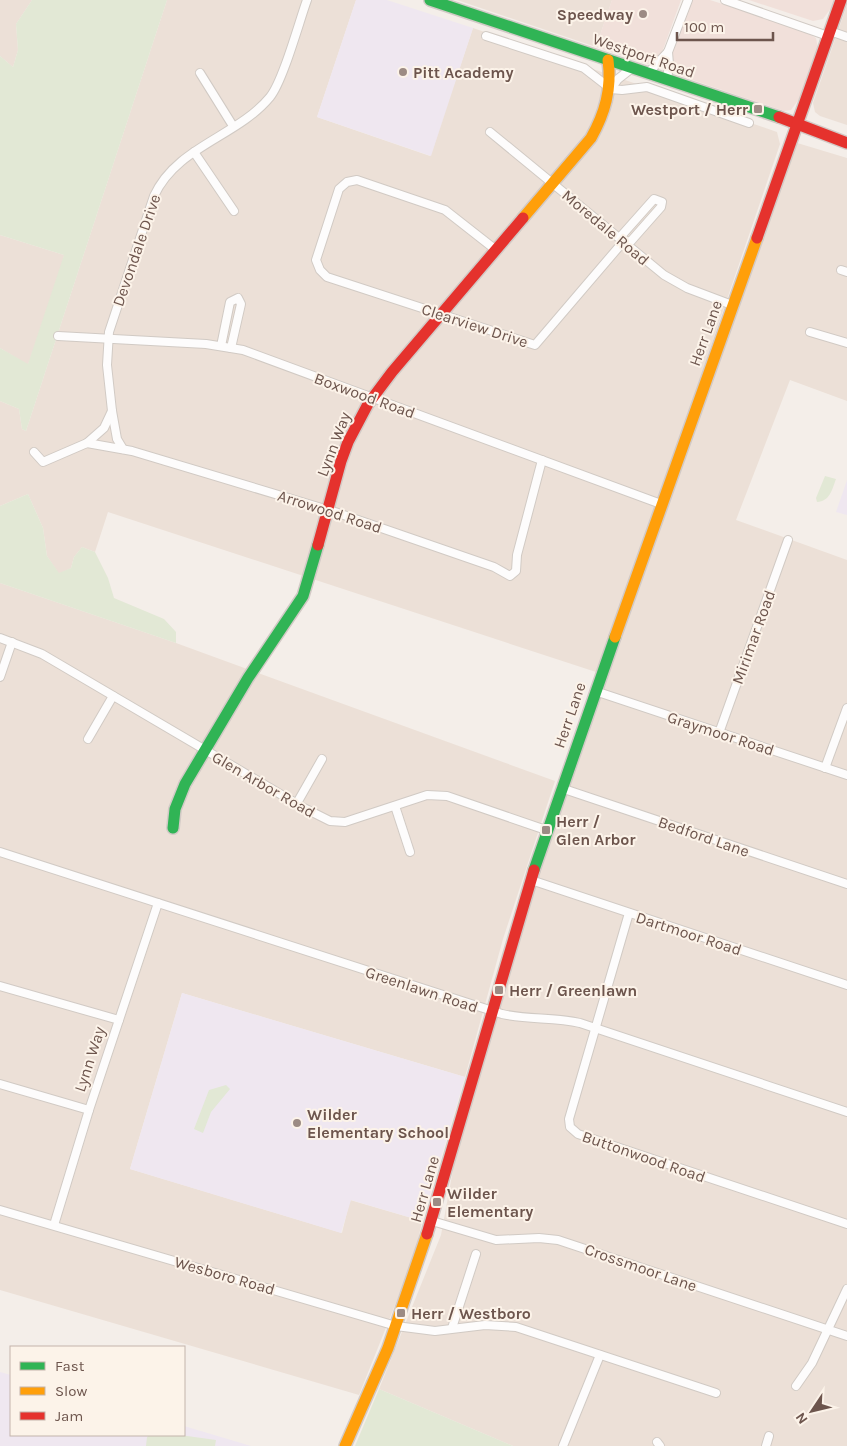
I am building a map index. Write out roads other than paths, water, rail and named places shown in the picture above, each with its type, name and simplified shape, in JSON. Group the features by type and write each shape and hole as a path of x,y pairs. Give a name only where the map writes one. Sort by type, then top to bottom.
{"main road":[{"name":"Westport Road","path":"430,0 648,73 847,143"},
{"name":"Herr Lane","path":"345,1446 396,1326 432,1221 492,1010 560,788 841,0"},
{"name":"Lynn Way","path":"173,828 180,795 205,750 248,678 303,596 348,442 372,398 594,134 610,89 611,78 608,60"}],"street":[{"name":"Devondale Drive","path":"123,449 117,439 112,411 107,365 108,338 116,305 154,196 168,172 262,105 274,90 307,0"},
{"path":"648,73 668,52 688,0"},
{"path":"725,0 829,34 847,37"},
{"path":"486,36 584,68 610,89 622,90 647,87 750,123"},
{"path":"667,80 668,52"},
{"name":"Lynn Way","path":"610,89 618,79 632,68"},
{"path":"200,73 233,126"},
{"name":"Moredale Road","path":"490,132 554,182 623,242 673,281 732,305"},
{"path":"194,152 234,211"},
{"name":"Clearview Drive","path":"496,250 445,210 364,181 352,180 339,190 317,252 318,268 327,276 534,345 623,242"},
{"path":"651,200 660,200 662,205 655,214 631,241 623,242 622,235 651,200"},
{"path":"221,346 230,302 238,298 241,304 231,348"},
{"path":"810,332 847,343"},
{"name":"Boxwood Road","path":"58,336 221,346 249,352 661,504"},
{"path":"34,452 41,461 46,462 87,442 104,428 112,411"},
{"name":"Arrowood Road","path":"87,442 123,449 328,510 494,567 510,576 516,571 517,555 542,460"},
{"name":"Mirimar Road","path":"719,733 788,540"},
{"name":"Glen Arbor Road","path":"0,638 42,654 321,817 340,822 427,796 442,795 546,830"},
{"path":"0,677 12,642"},
{"name":"Graymoor Road","path":"595,691 847,775"},
{"path":"88,739 113,696"},
{"path":"826,768 847,708"},
{"path":"297,803 322,759"},
{"name":"Bedford Lane","path":"560,788 847,884"},
{"path":"395,806 410,852"},
{"name":"Greenlawn Road","path":"0,852 517,1018 570,1021 595,1028 847,1112"},
{"name":"Dartmoor Road","path":"531,880 847,985"},
{"name":"Lynn Way","path":"54,1225 89,1110 158,903"},
{"name":"Buttonwood Road","path":"629,912 569,1119 572,1131 847,1224"},
{"path":"0,986 119,1020"},
{"path":"0,1084 89,1110"},
{"name":"Wesboro Road","path":"0,1210 396,1326 435,1331 485,1325 516,1327 716,1393"},
{"name":"Crossmoor Lane","path":"432,1221 496,1240 539,1238 558,1240 847,1336"},
{"path":"452,1328 476,1254"},
{"path":"796,1386 812,1362 847,1289"},
{"path":"563,1446 600,1355"},
{"path":"766,1446 769,1436"}],"place":[{"name":"Speedway","path":"643,14"},
{"name":"Pitt Academy","path":"403,72"},
{"name":"Westport / Herr","path":"758,109"},
{"name":"Herr / Glen Arbor","path":"546,830"},
{"name":"Herr / Greenlawn","path":"499,990"},
{"name":"Wilder Elementary School","path":"297,1123"},
{"name":"Wilder Elementary","path":"437,1202"},
{"name":"Herr / Westboro","path":"401,1313"}]}
